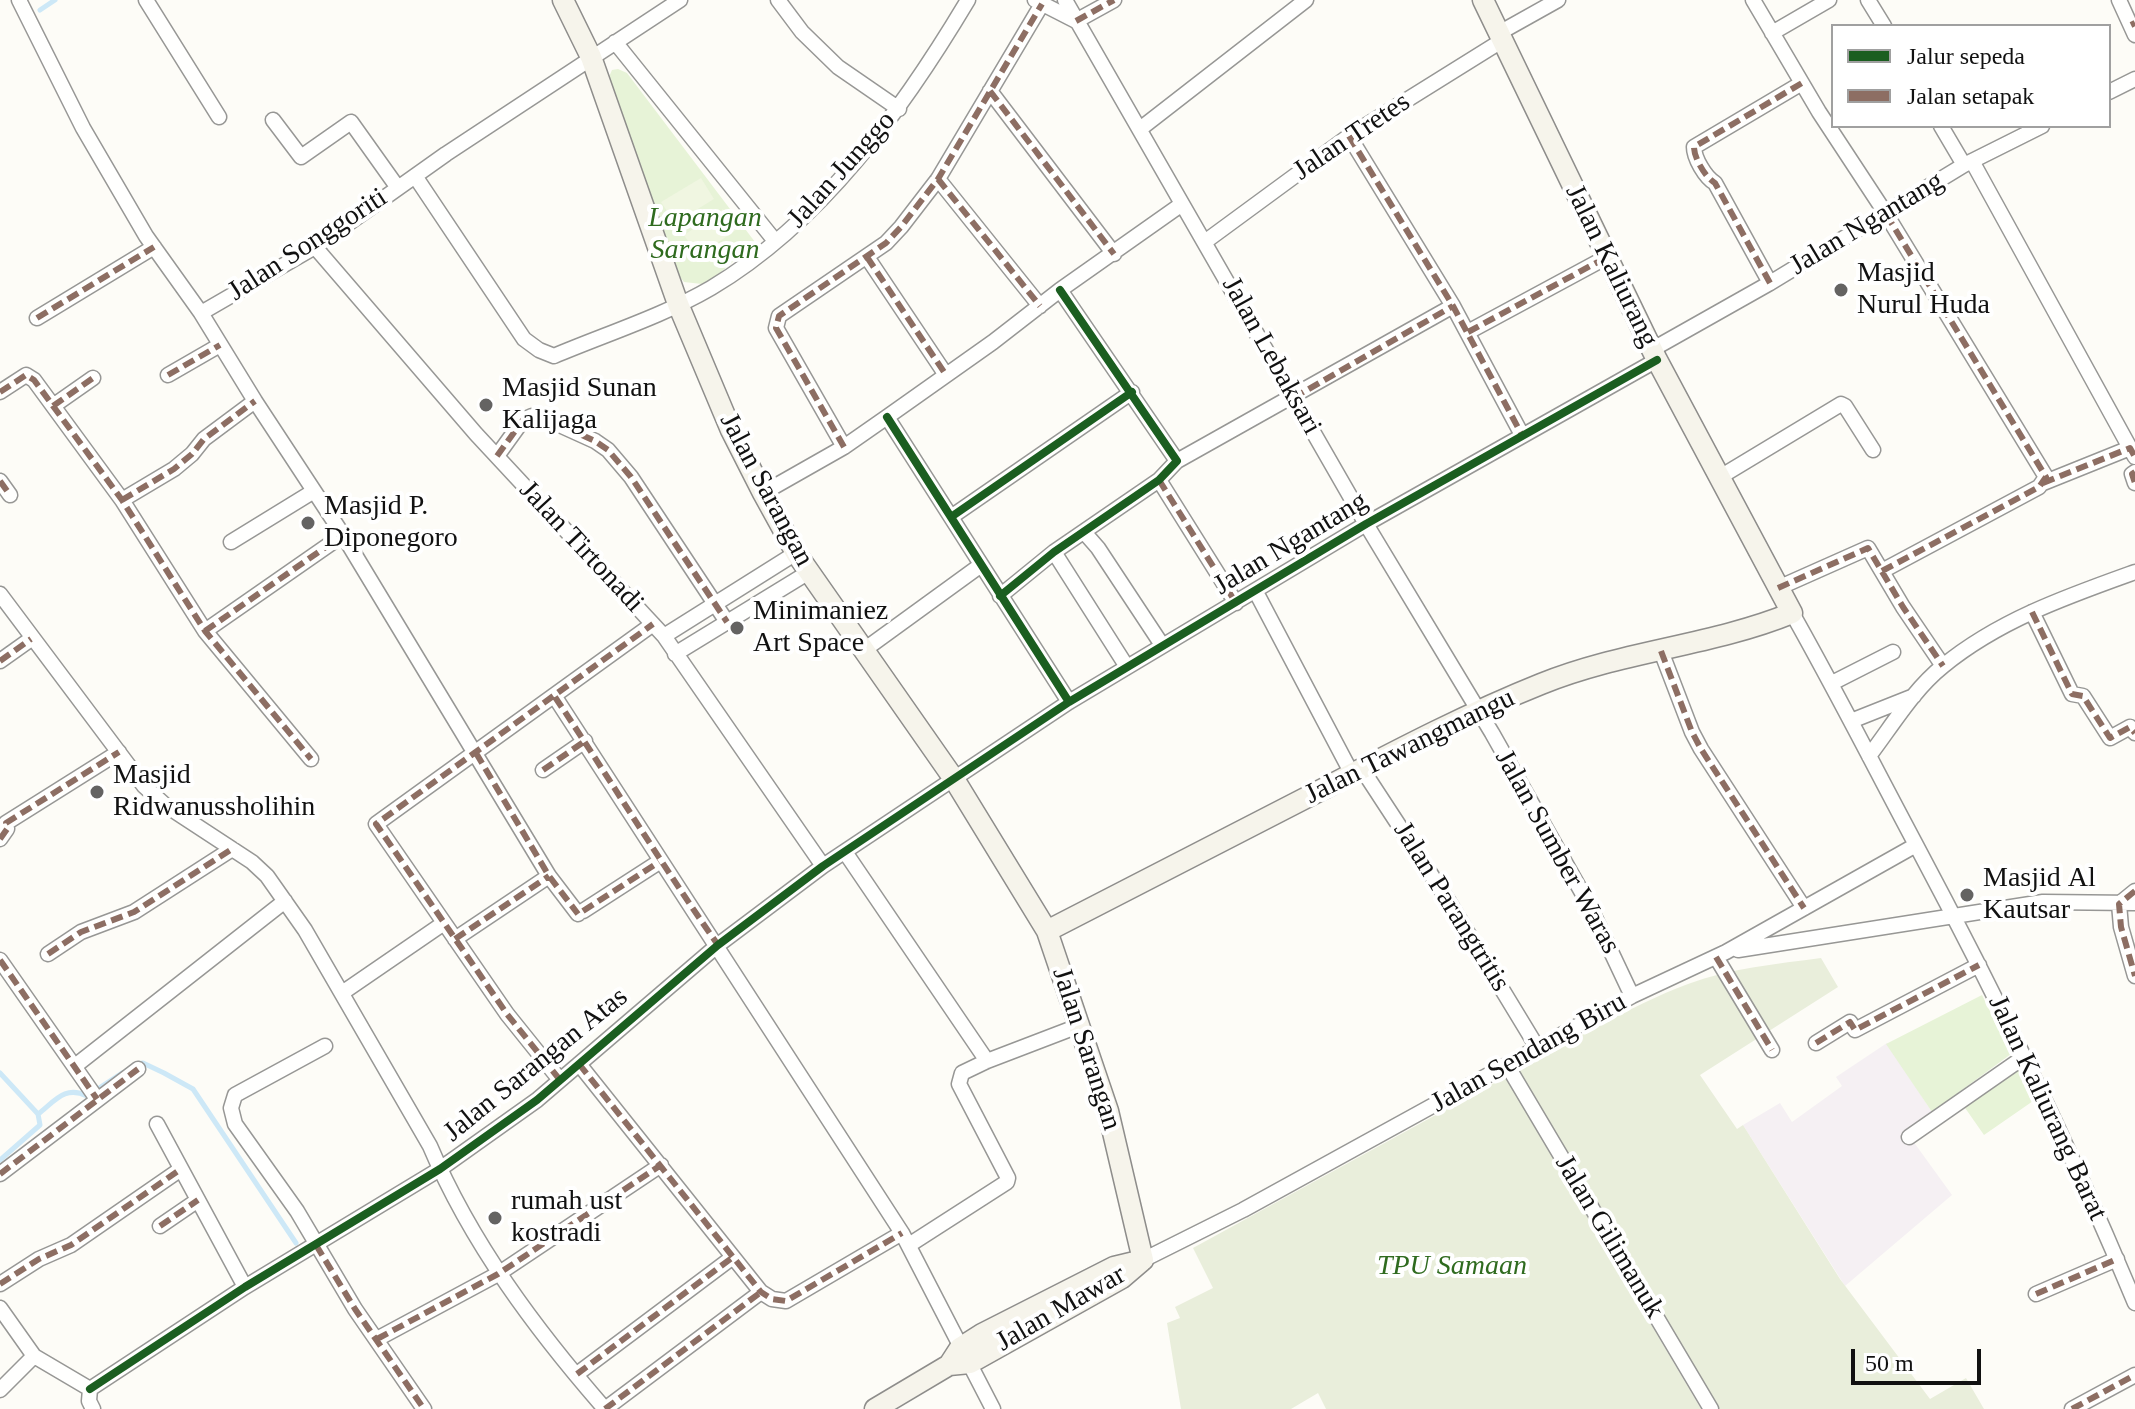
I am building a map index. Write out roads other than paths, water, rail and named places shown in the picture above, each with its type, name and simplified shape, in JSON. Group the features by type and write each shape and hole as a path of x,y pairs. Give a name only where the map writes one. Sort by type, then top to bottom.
{"main road":[{"name":"Jalan Sarangan","path":"563,0 591,57 678,304 731,430 763,493 796,553 954,779 1047,931 1081,1025 1121,1158 1143,1260"},
{"name":"Jalan Kaliurang","path":"1483,0 1655,354 1792,613"},
{"name":"Jalan Tawangmangu","path":"1047,931 1478,711 1544,682 1765,624 1792,613"},
{"name":"Jalan Mawar","path":"875,1409 960,1358 1122,1278 1143,1260"}],"street":[{"path":"19,0 83,128 154,247 201,313 343,535 549,876 580,913 659,862"},
{"path":"146,0 219,117"},
{"name":"Jalan Songgoriti","path":"201,313 315,247 415,176 680,0"},
{"path":"778,0 802,32 838,67 899,109"},
{"name":"Jalan Junggo","path":"678,304 717,284 775,241 826,195 899,109 968,0"},
{"name":"Jalan Lebaksari","path":"1065,0 1366,524 1478,711"},
{"path":"844,447 776,328 779,316 886,243 938,179 1038,2 1076,21 1114,0"},
{"path":"1140,129 1306,0"},
{"name":"Jalan Tretes","path":"1206,241 1349,136 1558,0"},
{"path":"1753,0 2046,477 2043,483"},
{"path":"1772,33 1829,0"},
{"path":"1868,0 1883,24"},
{"path":"2119,0 2134,28"},
{"path":"615,42 775,241"},
{"path":"2111,91 2135,79"},
{"path":"1770,283 1715,183 1709,180 1694,147 1802,83"},
{"path":"990,91 1114,254"},
{"path":"273,120 301,157 351,122 398,188"},
{"path":"1882,571 2043,483 2133,452 1968,163 1942,128"},
{"name":"Jalan Ngantang","path":"954,779 1069,702 1162,645 1522,435 1968,163 2038,128"},
{"path":"1349,136 1453,306 1522,435"},
{"name":"Jalan Songgoriti","path":"415,176 524,339 539,350 554,356 678,304"},
{"path":"938,179 1040,306"},
{"path":"763,493 844,447 1182,204"},
{"path":"37,318 154,247"},
{"name":"Jalan Tirtonadi","path":"315,247 497,456 664,636 823,866"},
{"path":"867,257 946,375"},
{"path":"1468,332 1607,257"},
{"path":"1060,290 1177,461"},
{"path":"1000,596 1054,552 1159,480 1177,461 1453,306"},
{"path":"168,375 220,345"},
{"path":"0,392 26,375 34,380 122,500 205,631 311,759"},
{"path":"53,406 93,378"},
{"path":"951,517 1132,392"},
{"path":"122,500 174,469 204,439 255,401"},
{"path":"1720,477 1841,404 1873,450"},
{"path":"497,456 523,420 532,416 542,417 608,450 631,477 727,622"},
{"path":"887,417 1069,702"},
{"path":"2135,472 2132,474 2135,483"},
{"path":"1159,480 1236,603"},
{"path":"0,481 10,495"},
{"path":"231,542 314,491"},
{"path":"1084,532 1098,548 1162,645"},
{"path":"205,631 343,535"},
{"path":"1778,588 1868,548 1943,666"},
{"path":"1054,552 1127,667"},
{"path":"664,636 796,553"},
{"path":"864,650 981,565"},
{"path":"675,654 809,572"},
{"path":"1869,756 1915,695 1943,666 2004,625 2135,572"},
{"name":"Jalan Parangtritis","path":"1256,592 1357,772 1449,902 1537,1047"},
{"path":"0,594 144,786 165,805 267,876 342,993 430,1146 498,1274 605,1409 761,1292"},
{"path":"2032,612 2072,694 2083,696 2110,738 2130,727 2135,733"},
{"name":"Jalan Kaliurang Barat","path":"1792,613 1954,915 2024,1057 2134,1296"},
{"path":"560,1080 507,1014 376,824 653,624"},
{"path":"0,661 31,639"},
{"path":"1661,651 1701,749 1804,908"},
{"path":"1832,683 1893,652"},
{"path":"1851,721 1915,695"},
{"path":"555,697 906,1239 960,1358 993,1409"},
{"name":"Jalan Sumber Waras","path":"1478,711 1589,905 1632,996"},
{"path":"543,770 585,741"},
{"path":"0,839 4,836 3,818 119,752"},
{"name":"Jalan Sarangan Atas","path":"90,1389 245,1287 440,1169 537,1100 718,945 823,866 954,779"},
{"name":"Jalan Sendang Biru","path":"1143,1260 1243,1210 1632,996 1721,954 1916,845"},
{"path":"48,954 81,932 134,912 232,849"},
{"path":"845,852 987,1061"},
{"path":"455,939 549,876"},
{"path":"2119,904 2135,891"},
{"path":"75,1066 285,901"},
{"path":"1772,1050 1721,954 2043,902 2135,903"},
{"path":"2119,904 2121,927 2135,976"},
{"path":"342,993 444,923"},
{"path":"0,960 94,1095"},
{"path":"1816,1043 1850,1022 1855,1030 1979,965"},
{"path":"579,1064 761,1292 772,1299 786,1301 1007,1182 1008,1178 959,1084 962,1073 1081,1025"},
{"path":"325,1046 235,1095 231,1108 235,1124 297,1211 355,1309 424,1409"},
{"path":"1909,1137 2024,1057"},
{"name":"Jalan Gilimanuk","path":"1507,1065 1711,1409"},
{"path":"0,1174 94,1095 138,1069"},
{"path":"157,1124 245,1287"},
{"path":"377,1339 498,1274 661,1165"},
{"path":"0,1284 39,1259 71,1245 181,1169"},
{"path":"160,1226 198,1200"},
{"path":"577,1374 733,1257"},
{"path":"2036,1294 2117,1259"},
{"path":"0,1308 34,1356 90,1389 89,1401 93,1409"},
{"path":"0,1390 34,1356"},
{"path":"2072,1409 2135,1375"}],"waterway":[{"path":"40,10 55,0"},
{"path":"137,1064 143,1063 193,1089 296,1243"},
{"path":"0,1073 38,1114 66,1093 87,1096 122,1073"},
{"path":"0,1160 40,1125 38,1114"}],"place":[{"name":"Masjid Nurul Huda","path":"1841,290"},
{"name":"Masjid Sunan Kalijaga","path":"486,405"},
{"name":"Masjid P. Diponegoro","path":"308,523"},
{"name":"Minimaniez Art Space","path":"737,628"},
{"name":"Masjid Ridwanussholihin","path":"97,792"},
{"name":"Masjid Al Kautsar","path":"1967,895"},
{"name":"rumah ust kostradi","path":"495,1218"}],"park label":[{"name":"Lapangan Sarangan","path":"705,235"},
{"name":"TPU Samaan","path":"1452,1267"}]}
